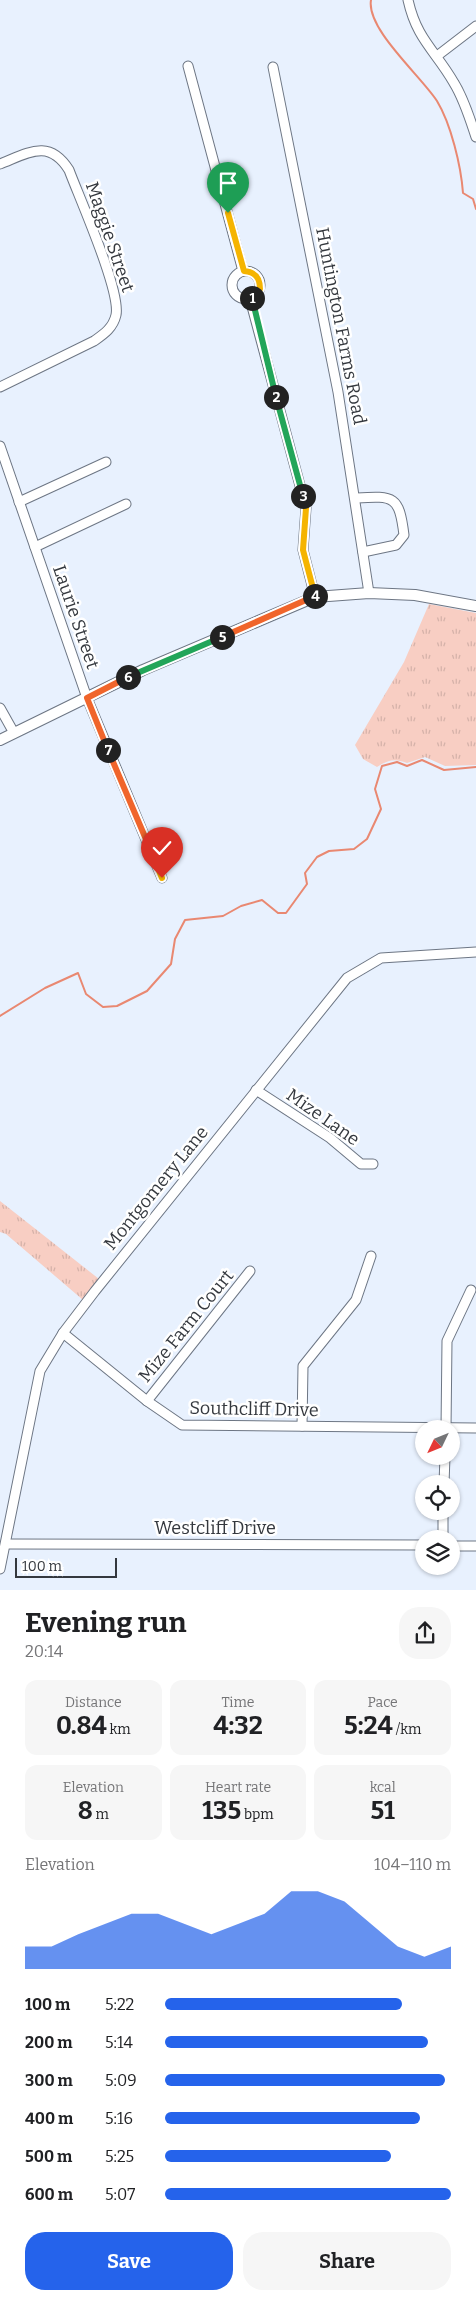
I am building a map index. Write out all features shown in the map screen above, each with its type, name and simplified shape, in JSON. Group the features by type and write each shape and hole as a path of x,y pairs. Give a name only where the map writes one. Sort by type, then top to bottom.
{"street":[{"path":"408,0 413,22 421,39 437,56 455,84 476,137"},
{"path":"437,56 476,26"},
{"path":"188,66 244,271"},
{"name":"Huntington Farms Road","path":"273,67 336,383 368,593"},
{"name":"Maggie Street","path":"0,164 33,151 44,150 54,153 62,159 69,170 110,280 116,305 114,322 106,332 94,341 0,387"},
{"path":"244,271 251,272 257,276 260,282 260,289 250,299 243,299 236,295 233,289 233,281 237,275 244,271"},
{"path":"250,299 306,508 303,550 315,597"},
{"name":"Laurie Street","path":"0,446 87,698 162,878"},
{"path":"20,502 106,462"},
{"path":"355,498 390,499 398,504 402,516 404,535 396,545 363,552"},
{"path":"35,547 126,504"},
{"path":"0,740 144,670 315,597 368,593 415,595 476,606"},
{"path":"0,708 14,733"},
{"name":"Montgomery Lane","path":"0,1569 6,1544 4,1521 40,1371 64,1333 256,1090 348,978 381,958 476,952"},
{"name":"Mize Lane","path":"256,1090 330,1138 361,1164 373,1164"},
{"path":"302,1426 303,1366 356,1300 371,1256"},
{"name":"Mize Farm Court","path":"147,1401 250,1271"},
{"path":"446,1420 447,1341 471,1290"},
{"name":"Southcliff Drive","path":"64,1333 147,1401 182,1425 415,1428"},
{"name":"Southcliff Drive","path":"460,1428 476,1428"},
{"name":"Westcliff Drive","path":"6,1544 415,1545"},
{"path":"460,1546 476,1546"}],"green space":[{"path":"429,604 476,613 476,765 445,766 425,757 407,763 391,761 377,767 363,759 355,745 404,662"},
{"path":"0,1201 99,1279 83,1300 6,1234 0,1232"}],"waterway":[{"path":"371,0 372,12 385,38 437,101 442,110 454,146 463,193 473,199 476,209"},
{"path":"0,1016 45,988 78,973 86,994 103,1007 117,1006 147,991 171,964 175,939 185,920 223,916 241,906 262,900 278,913 286,913 307,884 305,873 317,857 329,851 354,849 367,839 381,809 375,789 382,766 397,762 407,766 422,760 444,770 476,767"}],"route":[{"path":"162,878 87,698 144,670 315,597 303,550 306,508 250,299 260,289 260,282 257,276 251,272 244,271 228,213"}]}
